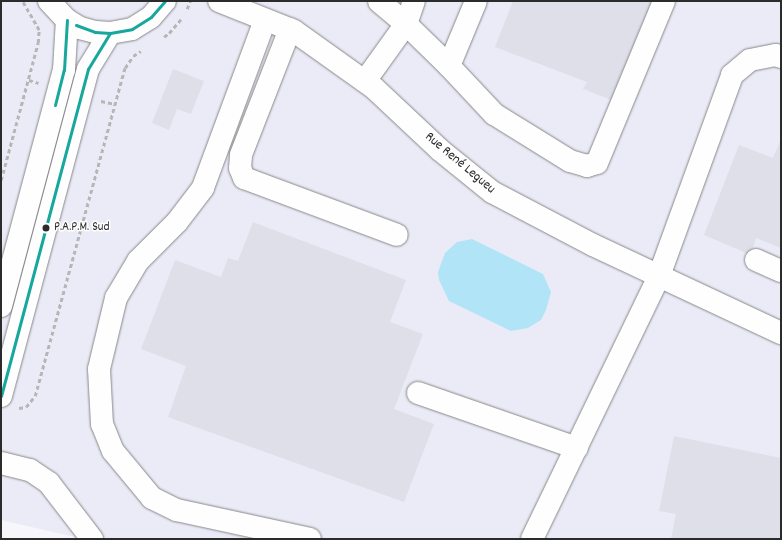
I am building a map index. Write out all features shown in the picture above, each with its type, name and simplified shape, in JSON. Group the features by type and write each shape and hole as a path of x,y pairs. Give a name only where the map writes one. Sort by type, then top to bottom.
{"street":[{"path":"50,1 67,20 80,28 95,32 110,33 132,29 151,17 165,1"},
{"name":"Rue René Legueu","path":"219,1 290,29 365,81 440,150 492,192 593,245 781,333"},
{"path":"379,1 406,24 449,66 494,114 570,161 587,166 597,163 664,1"},
{"path":"365,81 406,24 414,1"},
{"path":"449,66 476,1"},
{"path":"1,306 64,70 67,20"},
{"path":"265,20 203,188 177,222 138,261 116,298 99,369 102,424 113,451 152,498 177,510 310,539"},
{"path":"290,29 241,155 240,168 244,178 397,235"},
{"path":"9,402 86,76 88,69 110,33"},
{"path":"532,539 659,276 732,74 750,60 776,55 781,57"},
{"path":"756,260 781,271"},
{"path":"418,393 576,448"},
{"path":"1,463 30,470 49,483 92,539"}],"path":[{"path":"1,180 38,43 39,30 22,1"},
{"path":"159,40 170,33 185,14 190,1"},
{"path":"9,402 26,407 35,396 125,68 133,56 143,49"}],"shaded area":[{"path":"1,1 781,1 781,539 83,539 1,520"}],"water":[{"path":"472,239 543,274 551,292 546,310 541,320 528,328 511,331 449,301 439,280 438,272 445,253 457,242"}],"building":[{"path":"513,1 653,1 614,101 583,89 587,82 495,47"},
{"path":"173,69 204,81 191,114 177,109 169,130 152,123"},
{"path":"781,139 781,248 756,238 751,255 704,235 739,145 773,158"},
{"path":"253,222 406,280 390,322 423,334 394,409 434,424 404,502 168,417 186,366 141,349 175,260 221,277 228,258 238,261"},
{"path":"674,436 781,458 781,539 671,539 676,514 659,511"}],"transit line":[{"path":"76,25 95,32 110,33 132,29 151,17 165,1"},
{"path":"55,105 64,70 67,20"},
{"path":"1,396 88,69 110,33"}],"place":[{"name":"P.A.P.M. Sud","path":"46,228"}]}
